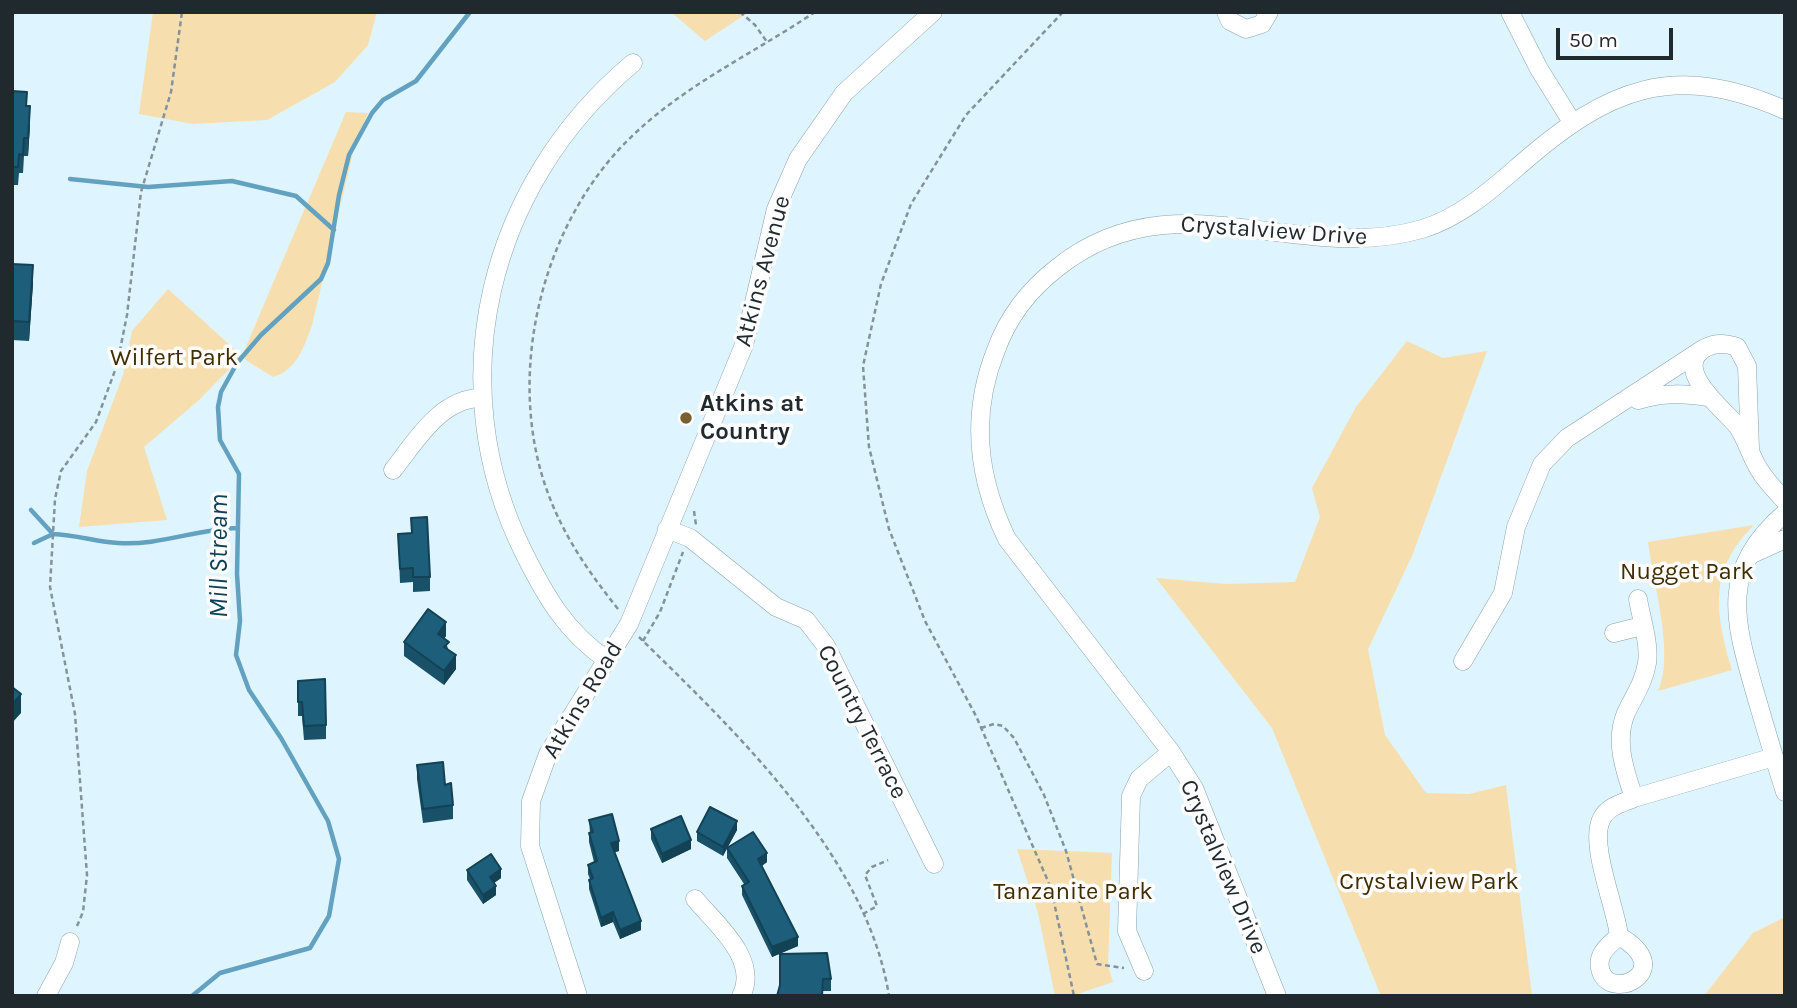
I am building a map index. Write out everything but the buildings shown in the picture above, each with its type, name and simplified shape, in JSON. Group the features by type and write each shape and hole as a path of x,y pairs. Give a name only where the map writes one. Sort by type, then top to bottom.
{"street":[{"name":"Atkins Avenue","path":"667,529 744,345 776,209 798,159 844,93 933,12"},
{"path":"1226,12 1230,21 1246,29 1262,24 1269,12"},
{"path":"1510,12 1539,69 1572,122"},
{"path":"607,660 572,633 537,579 517,539 499,497 480,398 484,335 492,288 506,242 522,206 568,132 600,91 632,64"},
{"name":"Crystalview Drive","path":"1277,996 1194,788 1171,752 1031,573 1007,539 993,509 979,446 980,404 987,372 1002,334 1023,301 1043,278 1072,256 1106,237 1150,224 1197,222 1334,238 1380,239 1424,229 1467,208 1572,122 1598,106 1626,94 1664,87 1695,86 1731,91 1785,110"},
{"path":"1463,662 1503,593 1516,527 1542,464 1567,438 1703,349 1727,343 1737,347 1744,355 1747,366 1750,449"},
{"path":"1703,349 1695,372 1708,397 1731,417 1766,481 1785,501"},
{"path":"1621,405 1660,394 1681,393 1708,397"},
{"path":"393,470 447,407 467,398 480,398"},
{"path":"1785,513 1765,530 1752,554 1737,590 1735,616 1785,792"},
{"name":"Atkins Road","path":"578,996 530,846 531,800 548,754 629,624 667,529"},
{"name":"Country Terrace","path":"667,529 690,538 776,607 806,620 827,646 934,864"},
{"path":"1752,554 1785,539"},
{"path":"1634,798 1621,755 1621,733 1625,715 1643,681 1648,660 1638,599"},
{"path":"1614,633 1642,626"},
{"path":"1144,971 1127,931 1131,796 1139,779 1171,752"},
{"path":"1619,936 1598,830 1602,818 1612,807 1634,798 1774,757"},
{"path":"695,899 738,949 745,971 741,996"},
{"path":"46,996 64,963 70,942"}],"path":[{"path":"70,942 83,912 87,875 75,714 50,587 55,499 61,471 96,422 117,365 127,316 141,192 171,92 182,12"},
{"path":"740,12 755,25 767,42"},
{"path":"621,613 576,551 544,482 531,389 538,305 566,222 610,159 678,97 815,12"},
{"path":"1063,12 966,115 911,204 881,284 863,366 869,447 889,529 925,621 981,728 1051,888 1074,996"},
{"path":"643,641 660,612 686,547"},
{"path":"635,634 734,734 827,848 877,946 889,996"},
{"path":"981,728 994,724 1003,726 1014,738 1044,795 1073,875 1097,964 1144,971"},
{"path":"863,914 877,906 865,875 872,867 888,860"}],"green space":[{"path":"153,12 377,12 368,45 335,82 267,120 193,124 139,114"},
{"path":"671,12 749,12 705,41"},
{"name":"Wilfert Park","path":"346,112 368,113 355,144 312,325 298,357 288,369 273,377 241,357 199,400 144,447 167,520 79,527 87,471 123,375 132,331 168,289 242,356"},
{"name":"Crystalview Park","path":"1407,341 1443,358 1487,351 1412,556 1368,649 1385,735 1426,793 1469,794 1506,785 1532,996 1381,996 1272,728 1156,578 1225,584 1295,582 1320,517 1312,488 1356,407"},
{"name":"Nugget Park","path":"1754,525 1729,559 1719,593 1722,630 1732,670 1658,691 1663,675 1664,638 1648,542"},
{"name":"Tanzanite Park","path":"1017,849 1112,853 1108,966 1113,982 1072,996 1055,996 1038,913"},
{"path":"1785,917 1785,996 1704,996 1753,933"}],"waterway":[{"name":"Mill Stream","path":"192,996 220,973 310,948 329,916 339,859 328,821 281,738 249,690 236,655 240,621 237,574 239,474 220,440 218,407 221,392 237,363 261,335 321,279 328,263 339,195 349,155 372,113 383,100 416,81 470,12"},
{"path":"70,179 148,187 232,181 296,196 334,230"},
{"path":"31,510 53,534 110,542 148,542 237,528"},
{"path":"34,543 53,534"}],"place":[{"name":"Atkins at Country","path":"686,418"}]}
